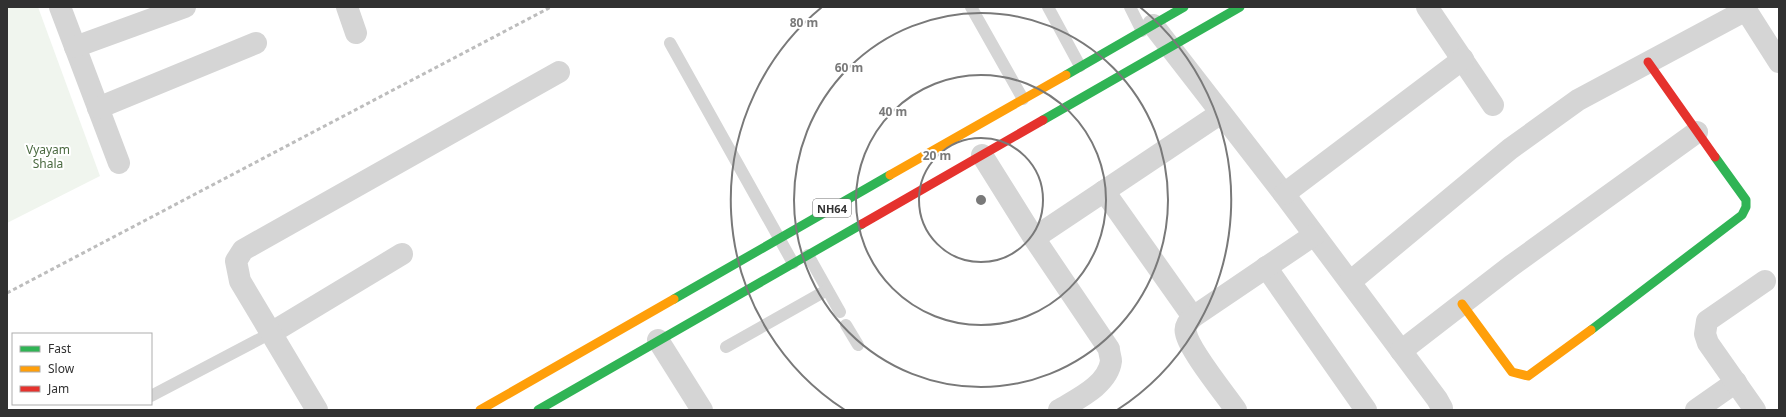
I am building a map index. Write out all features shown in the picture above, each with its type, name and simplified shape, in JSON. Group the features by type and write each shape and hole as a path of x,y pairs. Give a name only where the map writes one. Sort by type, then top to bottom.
{"main road":[{"name":"NH64","path":"480,410 1184,7"},
{"name":"NH64","path":"538,410 1240,7"},
{"path":"1462,304 1512,372 1528,376 1542,368 1742,215 1746,207 1746,200 1648,62"}],"street":[{"path":"60,7 119,164"},
{"path":"75,47 185,7"},
{"path":"347,7 356,33"},
{"path":"1427,7 1494,105"},
{"path":"1350,282 1510,149 1578,100 1745,9 1775,47"},
{"path":"1148,28 1170,47 1284,194 1437,399 1442,408 1441,410"},
{"path":"98,108 256,43"},
{"path":"1284,194 1463,60"},
{"path":"317,410 240,281 236,261 243,250 559,72"},
{"path":"1034,238 1221,113"},
{"path":"1401,352 1510,266 1697,132"},
{"path":"982,155 1034,238 1109,349 1111,361 1108,372 1100,382 1082,404 1060,410"},
{"path":"1104,191 1193,317"},
{"path":"1236,410 1191,346 1186,332 1187,323 1193,317 1314,235"},
{"path":"271,333 402,254"},
{"path":"1266,267 1366,410"},
{"path":"1755,410 1708,343 1705,334 1707,321 1765,281"},
{"path":"658,340 702,410"},
{"path":"1696,410 1736,382"}],"lane":[{"path":"971,7 1023,99"},
{"path":"1048,7 1080,66"},
{"path":"1130,7 1148,28"},
{"path":"670,44 793,263"},
{"path":"808,254 840,312"},
{"path":"726,347 827,290"},
{"path":"846,325 858,345"},
{"path":"152,395 271,333"}],"green space":[{"name":"Vyayam Shala","path":"7,7 38,7 100,176 7,223"}],"railway":[{"path":"7,293 551,7"}],"traffic: fast":[{"path":"1066,75 1184,7"},
{"path":"1043,120 1240,7"},
{"path":"1591,330 1742,215 1746,207 1746,200 1715,157"},
{"path":"674,299 890,175"},
{"path":"538,410 862,224"}],"traffic: slow":[{"path":"890,175 1066,75"},
{"path":"480,410 674,299"},
{"path":"1462,304 1512,372 1528,376 1591,330"}],"traffic: jam":[{"path":"1648,62 1715,157"},
{"path":"862,224 1043,120"}]}
